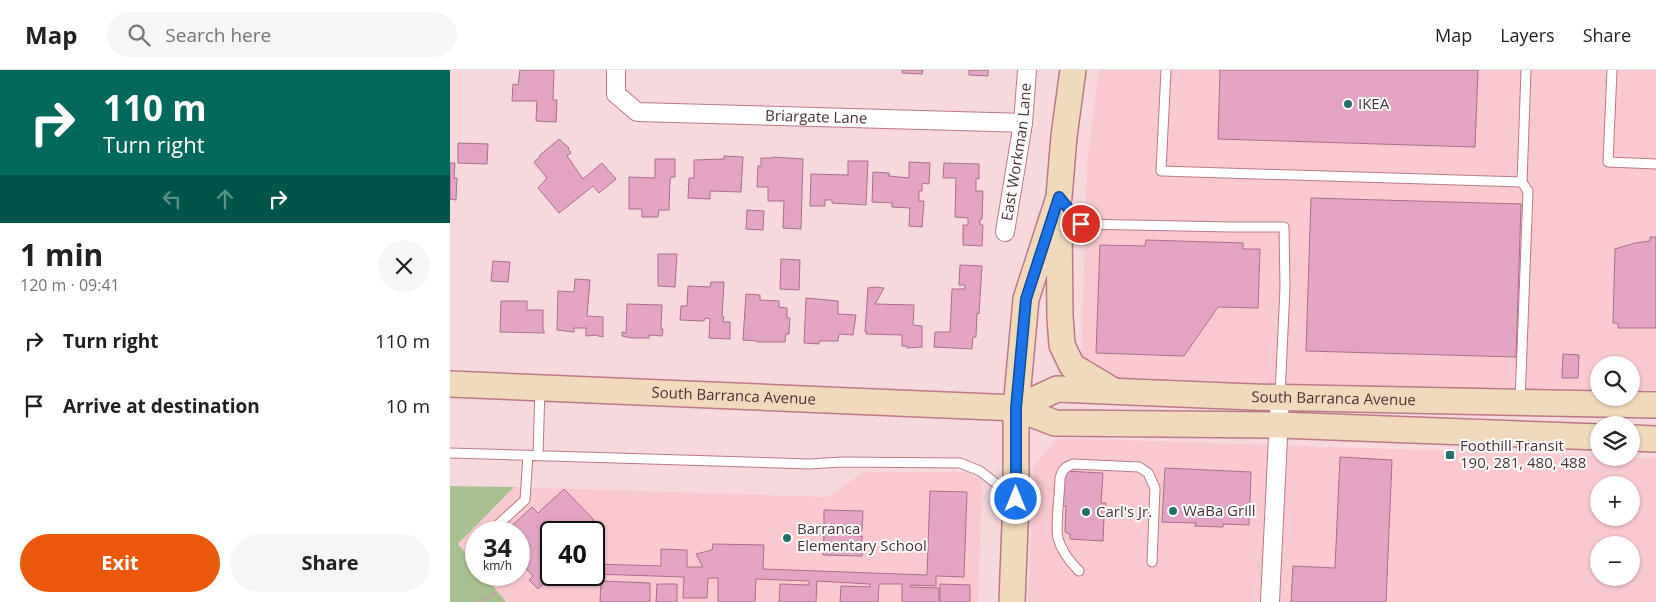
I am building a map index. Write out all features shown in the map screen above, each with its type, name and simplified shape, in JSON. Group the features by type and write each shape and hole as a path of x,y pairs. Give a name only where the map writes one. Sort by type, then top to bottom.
{"main road":[{"path":"1073,70 1064,136 1059,197 1062,345 1072,366 1116,392"},
{"path":"1012,602 1016,499 1016,408 1026,299 1059,197"},
{"name":"South Barranca Avenue","path":"450,384 1016,408 1055,423 1279,426 1590,437"},
{"name":"South Barranca Avenue","path":"1016,408 1057,389 1656,405"},
{"path":"1498,433 1513,423 1579,423 1588,415 1589,404"},
{"path":"1640,438 1656,439"}],"street":[{"name":"Briargate Lane","path":"616,70 616,94 638,112 1023,123"},
{"name":"East Workman Lane","path":"1005,232 1023,123 1027,70"},
{"path":"1270,602 1280,396"}],"lane":[{"path":"1166,70 1161,171 1522,182"},
{"path":"1520,402 1528,191 1522,182 1526,70"},
{"path":"1612,70 1608,162 1656,164"},
{"path":"1059,197 1081,224 1284,227 1285,287 1280,396"},
{"path":"502,521 525,500 533,455 540,388"},
{"path":"450,452 809,464 842,462 960,463 980,470 1016,499"},
{"path":"1080,571 1073,565 1061,546 1058,536 1060,478 1062,471 1067,466 1073,464 1139,467 1148,473 1155,488 1152,562"}],"path":[{"path":"478,602 498,592"}],"shaded area":[{"path":"1099,70 1656,70 1656,390 1640,390 1640,356 1590,356 1590,391 1117,382 1081,365 1087,163"},
{"path":"1058,438 1590,456 1590,466 1640,466 1640,458 1656,458 1656,602 1028,602 1034,465"},
{"name":"Barranca Elementary School","path":"864,472 967,472 982,480 978,602 506,602 493,586 530,586 530,521 481,521 514,487 827,497"},
{"name":"Barranca Elementary School","path":"465,537 465,553 458,544"}],"green space":[{"path":"450,486 514,487 481,521 465,521 465,537 458,544 465,553 465,586 493,586 506,602 450,602"}],"building":[{"path":"520,70 554,70 553,100 557,100 556,122 536,121 537,101 512,101 513,84 518,85"},
{"path":"902,70 923,70 922,74 902,73"},
{"path":"969,70 988,70 988,76 969,75"},
{"name":"IKEA","path":"1220,70 1478,70 1475,147 1218,139"},
{"path":"559,139 569,148 571,153 567,156 583,179 602,163 616,179 599,193 593,186 559,213 538,188 547,178 534,162"},
{"path":"458,143 488,144 487,164 458,163"},
{"path":"724,156 743,157 741,192 710,191 710,199 688,198 689,178 694,178 694,160 724,159"},
{"path":"761,158 803,159 801,229 783,228 784,201 768,201 768,187 757,187 758,166 761,166"},
{"path":"655,159 675,159 675,177 671,177 670,180 669,210 659,210 658,217 642,217 642,209 629,209 629,177 655,178"},
{"path":"848,161 868,161 866,205 832,203 832,200 825,200 825,206 810,206 811,174 848,175"},
{"path":"909,162 930,163 929,184 922,183 922,191 919,191 919,201 924,201 922,227 909,226 910,208 892,207 892,203 872,202 873,172 889,173 889,176 909,178"},
{"path":"450,163 455,163 454,178 457,178 456,200 450,199"},
{"path":"944,163 979,164 979,179 976,178 976,191 983,191 982,219 980,219 980,225 983,225 982,246 963,245 963,225 968,225 968,218 955,217 956,178 943,178"},
{"path":"1311,198 1521,204 1516,357 1306,351"},
{"path":"747,210 764,211 763,230 746,229"},
{"path":"1650,237 1656,237 1656,328 1618,328 1618,323 1613,323 1615,249 1650,241"},
{"path":"1146,240 1243,243 1243,249 1260,249 1258,308 1218,307 1184,356 1096,353 1100,245 1145,246"},
{"path":"658,254 677,254 675,287 658,286"},
{"path":"781,259 800,260 799,290 780,289"},
{"path":"493,261 510,262 508,282 491,281"},
{"path":"960,265 982,266 976,337 973,337 972,349 934,347 935,332 950,332 952,289 965,289 965,285 959,285"},
{"path":"575,279 590,280 587,316 603,317 603,337 598,335 586,336 586,328 574,328 574,332 557,330 558,291 574,292"},
{"path":"711,282 724,282 722,317 724,317 723,322 730,322 730,339 709,338 710,319 705,318 704,321 680,320 681,306 687,306 688,286 710,287"},
{"path":"868,288 884,288 875,304 914,305 913,325 922,326 922,347 907,348 907,346 902,346 902,335 866,334"},
{"path":"746,294 760,295 760,300 779,301 779,307 787,308 787,318 790,318 789,334 786,334 785,342 743,340"},
{"path":"806,298 838,301 838,314 856,315 853,335 839,334 838,341 819,341 819,344 804,343"},
{"path":"501,301 527,301 527,310 543,310 544,333 500,332"},
{"path":"627,304 662,305 662,336 649,335 649,338 631,338 622,336 622,332 626,333"},
{"path":"1563,354 1579,355 1578,378 1562,378"},
{"path":"1340,457 1392,460 1386,602 1291,602 1293,566 1335,568"},
{"path":"1165,468 1251,472 1249,525 1223,524 1223,527 1195,526 1196,523 1162,522"},
{"name":"Carl's Jr.","path":"1065,471 1103,473 1101,503 1106,503 1103,541 1070,539 1070,534 1065,532 1066,506 1063,506"},
{"path":"564,489 594,520 540,521 541,586 538,589 530,581 533,576 530,573 530,521 517,521 532,507 538,513"},
{"path":"930,491 967,492 964,577 936,576 936,586 911,585 910,587 939,588 939,602 902,602 902,584 879,584 878,602 840,602 841,586 870,587 870,584 817,581 816,602 779,602 780,584 809,585 809,581 756,579 755,602 718,602 718,578 708,578 707,598 683,598 684,577 605,574 605,564 661,566 661,549 687,550 687,567 703,567 696,554 712,550 713,544 764,545 763,569 927,575"},
{"path":"824,510 863,511 862,531 824,529"},
{"path":"824,534 862,536 862,556 823,555"},
{"path":"605,581 650,583 650,602 600,602 601,586 605,586"},
{"path":"657,584 677,584 677,602 656,602"},
{"path":"940,584 970,585 970,602 940,602"}],"place":[{"name":"IKEA","path":"1348,104"},
{"name":"Foothill Transit 190, 281, 480, 488","path":"1450,455"},
{"name":"WaBa Grill","path":"1173,511"},
{"name":"Carl's Jr.","path":"1086,512"},
{"name":"Barranca Elementary School","path":"787,538"}],"route":[{"path":"1016,499 1016,408 1026,299 1059,197 1081,224"}]}
